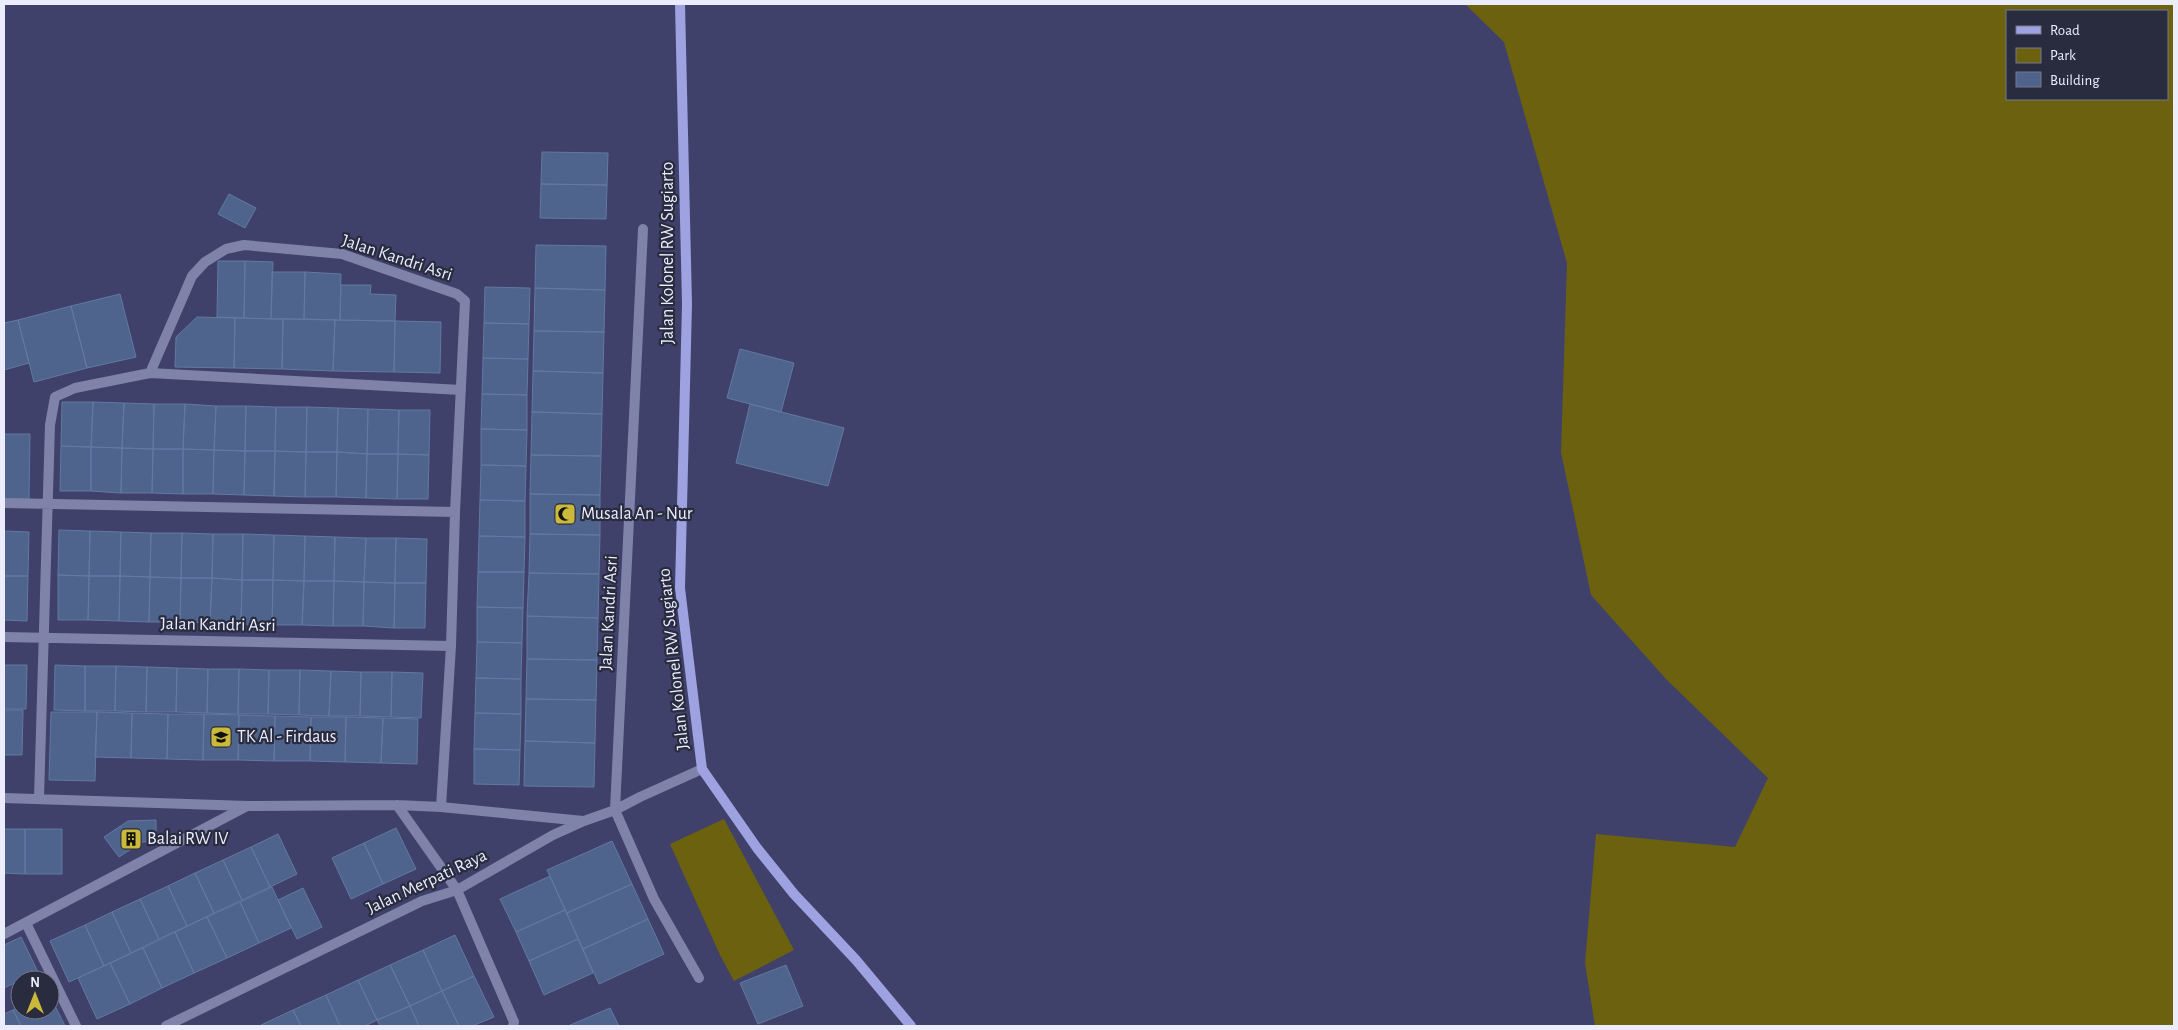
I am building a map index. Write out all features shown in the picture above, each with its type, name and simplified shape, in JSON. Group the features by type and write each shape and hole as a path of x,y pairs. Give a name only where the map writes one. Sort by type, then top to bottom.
{"main road":[{"name":"Jalan Kolonel RW Sugiarto","path":"680,4 686,304 680,588 702,769 757,848 794,894 856,960 910,1026"}],"street":[{"name":"Jalan Kandri Asri","path":"643,229 616,810 654,899 699,978"},
{"name":"Jalan Kandri Asri","path":"150,373 192,276 205,262 226,249 244,245 342,254 463,298 465,301 462,390 455,512 451,646 441,807"},
{"path":"39,798 50,425 55,397 75,388 150,373 462,390"},
{"path":"4,502 455,512"},
{"name":"Jalan Kandri Asri","path":"4,637 451,646"},
{"name":"Jalan Merpati Raya","path":"166,1026 422,901 457,890 553,835 584,821 616,810 702,769"},
{"path":"4,798 248,806 397,805 441,807 584,821"},
{"path":"397,805 457,890 514,1022 513,1026"},
{"path":"4,934 248,806"},
{"path":"26,923 76,1026"}],"green space":[{"path":"1465,4 2174,4 2174,1026 1595,1026 1585,963 1596,834 1735,847 1768,778 1666,679 1591,595 1561,452 1567,263 1504,42"},
{"path":"724,819 794,950 734,981 720,955 670,844"}],"building":[{"path":"542,152 608,153 607,185 541,184"},
{"path":"541,184 607,185 606,219 540,218"},
{"path":"229,194 256,208 245,228 218,214"},
{"path":"536,245 606,246 605,290 535,288"},
{"path":"218,261 245,261 244,318 217,317"},
{"path":"245,261 273,262 271,319 244,318"},
{"path":"272,272 305,272 304,319 271,319"},
{"path":"305,272 341,274 340,320 304,319"},
{"path":"341,285 371,285 370,294 396,295 395,321 340,320"},
{"path":"485,287 530,288 529,324 484,323"},
{"path":"535,288 605,290 604,332 534,331"},
{"path":"120,294 136,357 87,368 71,306"},
{"path":"71,306 87,368 34,382 18,320"},
{"path":"197,317 235,318 234,368 175,367 176,337"},
{"path":"235,318 283,319 282,369 234,368"},
{"path":"283,319 335,320 333,371 282,369"},
{"path":"18,320 29,363 4,370 4,323"},
{"path":"335,320 395,321 394,372 333,371"},
{"path":"395,321 441,322 440,373 394,372"},
{"path":"484,323 529,324 528,359 483,358"},
{"path":"534,331 604,332 603,373 533,371"},
{"path":"740,349 794,363 781,412 727,398"},
{"path":"483,358 528,359 527,395 482,394"},
{"path":"533,371 603,373 602,414 532,412"},
{"path":"482,394 527,395 527,430 481,429"},
{"path":"62,402 93,402 91,447 61,446"},
{"path":"93,402 124,403 122,448 91,447"},
{"path":"124,403 154,404 153,449 122,448"},
{"path":"154,404 185,404 183,449 153,449"},
{"path":"185,404 216,406 214,450 183,449"},
{"path":"750,404 844,428 828,486 736,463"},
{"path":"216,406 246,406 245,451 214,450"},
{"path":"246,406 276,407 275,451 245,451"},
{"path":"276,407 307,407 306,452 275,451"},
{"path":"307,407 338,408 337,452 306,452"},
{"path":"338,408 368,409 367,454 337,452"},
{"path":"368,409 399,410 398,454 367,454"},
{"path":"399,410 430,410 429,455 398,454"},
{"path":"532,412 602,414 601,456 531,455"},
{"path":"481,429 527,430 526,466 481,465"},
{"path":"4,434 30,434 29,499 4,499"},
{"path":"61,446 91,447 91,491 60,491"},
{"path":"91,447 122,448 121,493 91,491"},
{"path":"122,448 153,449 152,493 121,493"},
{"path":"153,449 183,449 183,494 152,493"},
{"path":"183,449 214,450 213,494 183,494"},
{"path":"214,450 245,451 244,495 213,494"},
{"path":"245,451 275,451 274,496 244,495"},
{"path":"275,451 306,452 305,497 274,496"},
{"path":"306,452 337,452 336,497 305,497"},
{"path":"337,452 367,454 366,498 336,497"},
{"path":"367,454 398,454 397,499 366,498"},
{"path":"398,454 429,455 428,499 397,499"},
{"path":"531,455 601,456 600,495 530,494"},
{"path":"481,465 526,466 525,501 480,500"},
{"name":"Musala An - Nur","path":"530,494 600,495 600,535 530,534"},
{"path":"480,500 525,501 525,537 479,536"},
{"path":"59,530 90,531 89,576 58,575"},
{"path":"4,531 29,532 28,576 4,576"},
{"path":"90,531 121,532 120,576 89,576"},
{"path":"121,532 151,533 150,577 120,576"},
{"path":"151,533 182,533 181,578 150,577"},
{"path":"182,533 213,534 212,578 181,578"},
{"path":"213,534 243,534 242,580 212,578"},
{"path":"243,534 274,535 273,580 242,580"},
{"path":"530,534 600,535 599,574 529,573"},
{"path":"274,535 305,536 304,581 273,580"},
{"path":"305,536 335,537 334,581 304,581"},
{"path":"479,536 525,537 524,572 478,572"},
{"path":"335,537 366,538 364,582 334,581"},
{"path":"366,538 396,538 395,583 364,582"},
{"path":"396,538 427,539 426,583 395,583"},
{"path":"478,572 524,572 523,608 477,607"},
{"path":"529,573 599,574 598,618 527,616"},
{"path":"58,575 89,576 88,620 58,620"},
{"path":"4,576 28,576 27,621 4,620"},
{"path":"89,576 120,576 119,621 88,620"},
{"path":"120,576 150,577 149,622 119,621"},
{"path":"150,577 181,578 180,622 149,622"},
{"path":"181,578 212,578 210,623 180,622"},
{"path":"212,578 242,580 241,624 210,623"},
{"path":"242,580 273,580 272,625 241,624"},
{"path":"273,580 304,581 302,625 272,625"},
{"path":"304,581 334,581 333,626 302,625"},
{"path":"334,581 364,582 363,626 333,626"},
{"path":"364,582 395,583 394,628 363,626"},
{"path":"395,583 426,583 425,628 394,628"},
{"path":"477,607 523,608 522,643 477,642"},
{"path":"527,616 598,618 597,660 527,659"},
{"path":"477,642 522,643 521,679 476,678"},
{"path":"527,659 597,660 596,700 526,699"},
{"path":"4,665 27,665 26,709 4,709"},
{"path":"55,665 85,666 85,711 54,710"},
{"path":"85,666 116,666 115,711 85,711"},
{"path":"116,666 147,667 146,712 115,711"},
{"path":"147,667 177,668 176,712 146,712"},
{"path":"177,668 208,669 207,713 176,712"},
{"path":"208,669 239,669 238,714 207,713"},
{"path":"239,669 269,670 268,714 238,714"},
{"path":"269,670 300,670 299,715 268,714"},
{"path":"300,670 331,671 329,716 299,715"},
{"path":"331,671 361,672 360,716 329,716"},
{"path":"361,672 392,672 391,717 360,716"},
{"path":"392,672 423,673 421,718 391,717"},
{"path":"476,678 521,679 521,714 475,713"},
{"path":"526,699 596,700 595,743 525,741"},
{"path":"4,710 23,710 22,755 4,755"},
{"path":"51,712 97,712 95,781 49,780"},
{"path":"97,712 132,713 131,758 95,757"},
{"path":"132,713 168,714 167,759 131,758"},
{"path":"475,713 521,714 520,750 474,749"},
{"path":"168,714 204,714 203,760 167,759"},
{"name":"TK Al - Firdaus","path":"204,714 239,715 238,760 203,760"},
{"path":"239,715 275,716 274,761 238,760"},
{"path":"275,716 311,717 310,761 274,761"},
{"path":"311,717 346,717 345,762 310,761"},
{"path":"346,717 383,718 381,763 345,762"},
{"path":"383,718 418,719 417,764 381,763"},
{"path":"525,741 595,743 594,787 524,786"},
{"path":"474,749 520,750 519,785 474,784"},
{"name":"Balai RW IV","path":"156,820 156,842 142,842 119,857 104,837 128,821"},
{"path":"396,828 416,869 383,884 364,843"},
{"path":"4,829 25,829 25,874 4,873"},
{"path":"25,829 62,829 62,874 25,874"},
{"path":"278,834 297,874 270,887 251,847"},
{"path":"612,841 632,884 567,913 547,870"},
{"path":"364,843 383,884 351,899 332,858"},
{"path":"251,847 270,887 242,900 223,860"},
{"path":"223,860 242,900 214,913 195,873"},
{"path":"195,873 214,913 187,926 168,886"},
{"path":"550,876 565,910 516,932 500,899"},
{"path":"632,884 648,919 583,949 567,913"},
{"path":"168,886 187,926 159,939 140,899"},
{"path":"272,887 291,928 259,943 240,902"},
{"path":"303,888 322,927 297,939 278,900"},
{"path":"140,899 159,939 131,953 112,912"},
{"path":"240,902 259,943 227,958 207,917"},
{"path":"565,910 578,939 529,961 516,932"},
{"path":"112,912 131,953 104,966 85,925"},
{"path":"207,917 227,958 194,973 175,932"},
{"path":"648,919 664,954 599,984 583,949"},
{"path":"85,925 104,966 69,982 50,941"},
{"path":"175,932 194,973 162,988 143,948"},
{"path":"455,935 474,976 442,991 423,950"},
{"path":"21,937 37,970 10,970 10,985 4,988 4,945"},
{"path":"578,939 593,973 544,995 529,961"},
{"path":"143,948 162,988 130,1004 110,963"},
{"path":"423,950 442,991 410,1006 390,965"},
{"path":"110,963 130,1004 97,1019 78,978"},
{"path":"390,965 410,1006 377,1020 358,980"},
{"path":"786,965 803,1006 758,1024 740,983"},
{"path":"474,976 494,1017 472,1026 459,1026 442,991"},
{"path":"358,980 377,1020 365,1026 340,1026 326,995"},
{"path":"442,991 459,1026 419,1026 410,1006"},
{"path":"326,995 340,1026 301,1026 293,1010"},
{"path":"410,1006 419,1026 380,1026 377,1020"},
{"path":"610,1008 619,1026 568,1026"},
{"path":"293,1010 301,1026 261,1025"},
{"path":"10,1011 10,1020 18,1020 21,1026 4,1026 4,1014"},
{"path":"60,1016 65,1026 21,1026 18,1020 60,1020"}],"place":[{"name":"Musala An - Nur","path":"565,514"},
{"name":"TK Al - Firdaus","path":"221,737"},
{"name":"Balai RW IV","path":"131,839"}]}
